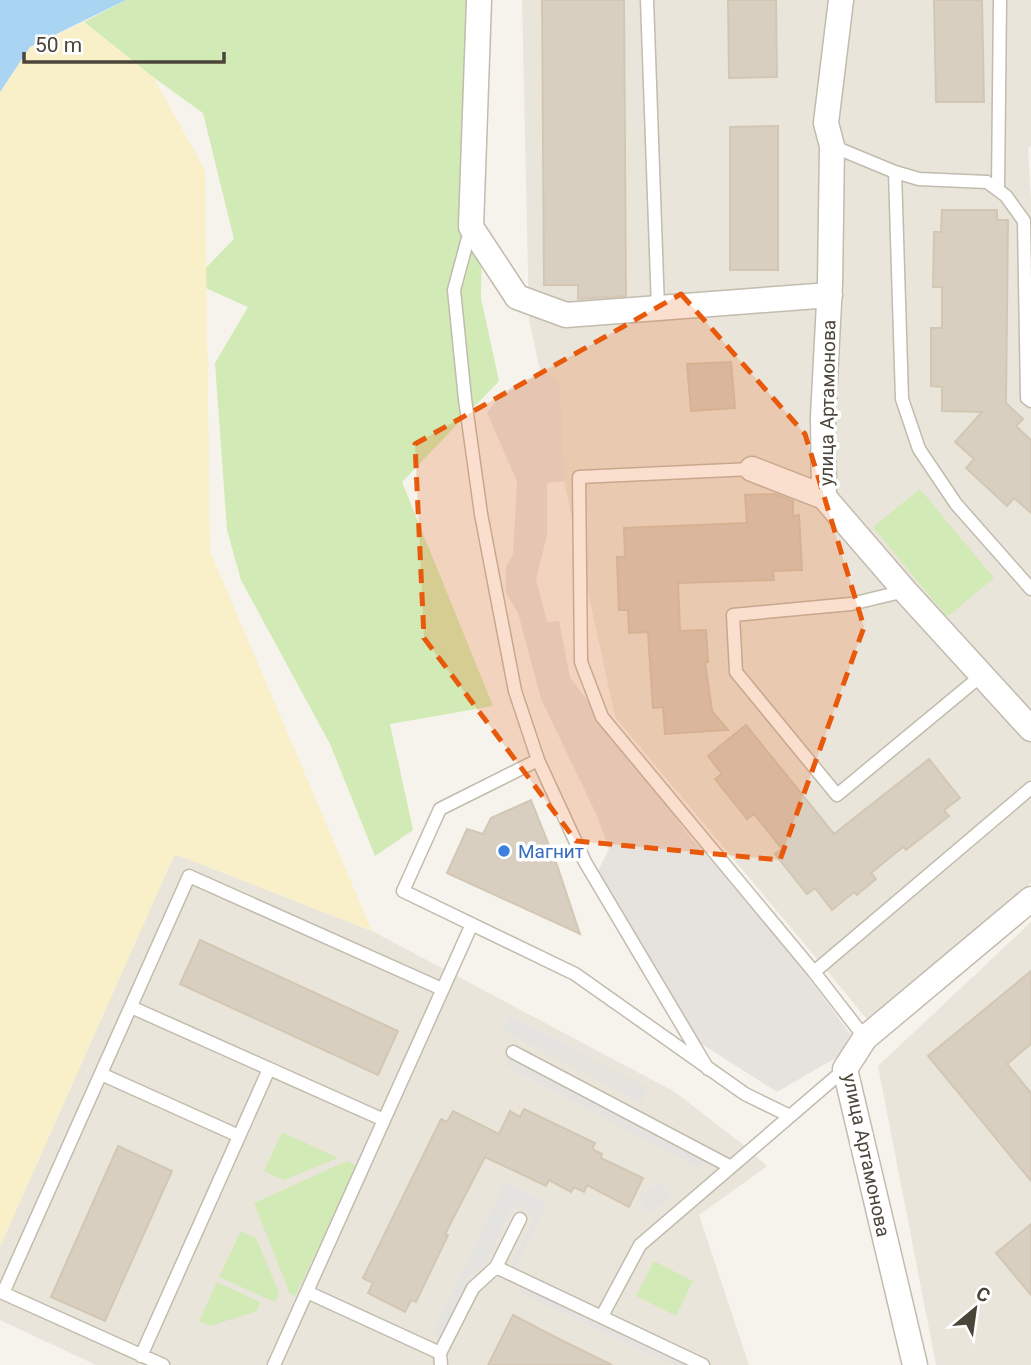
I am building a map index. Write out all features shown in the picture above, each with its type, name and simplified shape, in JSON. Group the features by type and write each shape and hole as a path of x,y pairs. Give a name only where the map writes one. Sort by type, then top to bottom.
{"street":[{"path":"479,0 471,227 517,298 566,315 830,295"},
{"name":"улица Артамонова","path":"841,0 826,123 832,146 824,497 905,591 1031,729"},
{"path":"752,469 824,497"},
{"name":"улица Артамонова","path":"915,1365 845,1069 865,1038 1031,899"}],"lane":[{"path":"647,0 658,309"},
{"path":"998,190 1000,0"},
{"path":"832,146 919,179 987,182 1006,197 1024,221 1027,398 1031,401"},
{"path":"895,172 902,399 919,449 956,503 1028,579"},
{"path":"471,227 454,290 465,399 481,514 516,691 538,760 585,862 708,1069"},
{"path":"752,469 579,477 581,662 602,718 814,972 865,1038"},
{"path":"905,591 851,604 733,615 736,672 837,795 982,675"},
{"path":"538,760 440,809 403,891 575,974 745,1094 790,1116"},
{"path":"814,972 1031,788"},
{"path":"163,1365 3,1293 190,876 442,989"},
{"path":"274,1365 471,924"},
{"path":"131,1007 384,1120"},
{"path":"513,1052 731,1167"},
{"path":"141,1356 269,1069"},
{"path":"602,1316 640,1245 845,1069"},
{"path":"101,1074 239,1136"},
{"path":"307,1292 440,1359 472,1288 496,1267 520,1219"},
{"path":"496,1267 703,1365"}],"highlighted area":[{"path":"681,294 805,434 864,627 780,860 576,841 424,638 415,444"}],"shaded area":[{"path":"522,0 1031,0 1031,146 1028,148 1031,202 1031,883 867,1019 615,717 529,319"},
{"path":"541,372 560,383 564,481 547,483 547,536 536,579 547,622 559,621 570,677 691,838 766,920 852,1036 839,1056 777,1092 700,1043 598,871 609,849 597,816 541,699 518,613 506,593 506,567 513,554 517,481 487,413 503,392"},
{"path":"175,854 372,931 675,1092 767,1166 699,1215 749,1365 96,1365 0,1320 0,1232"},
{"path":"1031,922 1031,1365 936,1365 878,1066"},
{"path":"510,1017 648,1088 641,1102 503,1031"},
{"path":"510,1057 705,1160 700,1169 506,1066"},
{"path":"660,1181 672,1196 650,1214 638,1199"},
{"path":"505,1182 547,1203 515,1270 510,1267 534,1216 513,1205 482,1270 475,1268 442,1338 433,1333"},
{"path":"522,1283 694,1365 673,1365 518,1292"}],"green space":[{"path":"126,0 471,0 483,160 481,298 499,381 402,482 493,706 390,724 413,830 375,856 330,744 241,580 227,530 215,363 248,307 192,282 234,239 203,113 84,22"},
{"path":"920,489 994,578 947,617 873,527"},
{"path":"282,1132 338,1158 284,1180 264,1171"},
{"path":"347,1161 357,1166 295,1296 290,1294 254,1203"},
{"path":"241,1231 256,1238 279,1293 275,1302 219,1277"},
{"path":"654,1261 693,1281 676,1316 636,1296"},
{"path":"217,1282 260,1302 257,1311 210,1326 199,1321"}],"sand":[{"path":"84,22 153,77 205,170 210,551 372,931 175,854 0,1247 0,92 30,47"}],"water":[{"path":"0,0 126,0 30,47 0,92"}],"building":[{"path":"542,0 624,0 626,296 578,299 578,285 544,285"},
{"path":"728,0 776,0 777,77 729,78"},
{"path":"934,0 982,0 984,102 936,102"},
{"path":"778,126 778,270 730,270 730,127"},
{"path":"942,210 997,210 997,220 1008,220 1006,403 1023,419 1016,426 1031,440 1031,513 1014,498 1007,506 966,468 974,459 955,442 982,412 942,411 942,387 931,386 931,328 942,328 942,287 933,287 934,232 941,232"},
{"path":"731,362 735,408 691,411 687,364"},
{"path":"775,494 793,501 793,516 799,515 802,570 773,571 774,580 678,583 680,631 706,630 708,662 705,663 712,711 728,730 665,734 663,707 653,708 648,632 629,633 628,610 619,610 617,557 625,557 624,528 747,523 745,495"},
{"path":"746,725 834,834 929,759 960,798 944,810 949,816 906,850 903,847 871,873 876,879 857,895 854,892 832,910 815,888 807,894 775,854 782,849 754,814 747,819 715,779 722,774 708,756"},
{"name":"Магнит","path":"531,800 580,934 447,873 467,829 483,834 491,818"},
{"path":"200,940 398,1031 378,1075 180,984"},
{"path":"1031,971 1031,1044 1007,1064 1031,1093 1031,1181 928,1056"},
{"path":"524,1109 595,1143 592,1149 602,1154 601,1158 643,1178 629,1207 587,1185 584,1192 574,1187 571,1192 549,1180 546,1186 485,1157 445,1234 448,1235 416,1302 411,1300 405,1312 368,1293 373,1283 363,1278 441,1119 447,1122 453,1111 499,1134 510,1111 520,1117"},
{"path":"118,1146 172,1171 105,1321 51,1297"},
{"path":"1031,1224 1031,1295 996,1253"},
{"path":"513,1315 557,1338 612,1365 488,1365"}],"place":[{"name":"Магнит","path":"504,851"}]}
